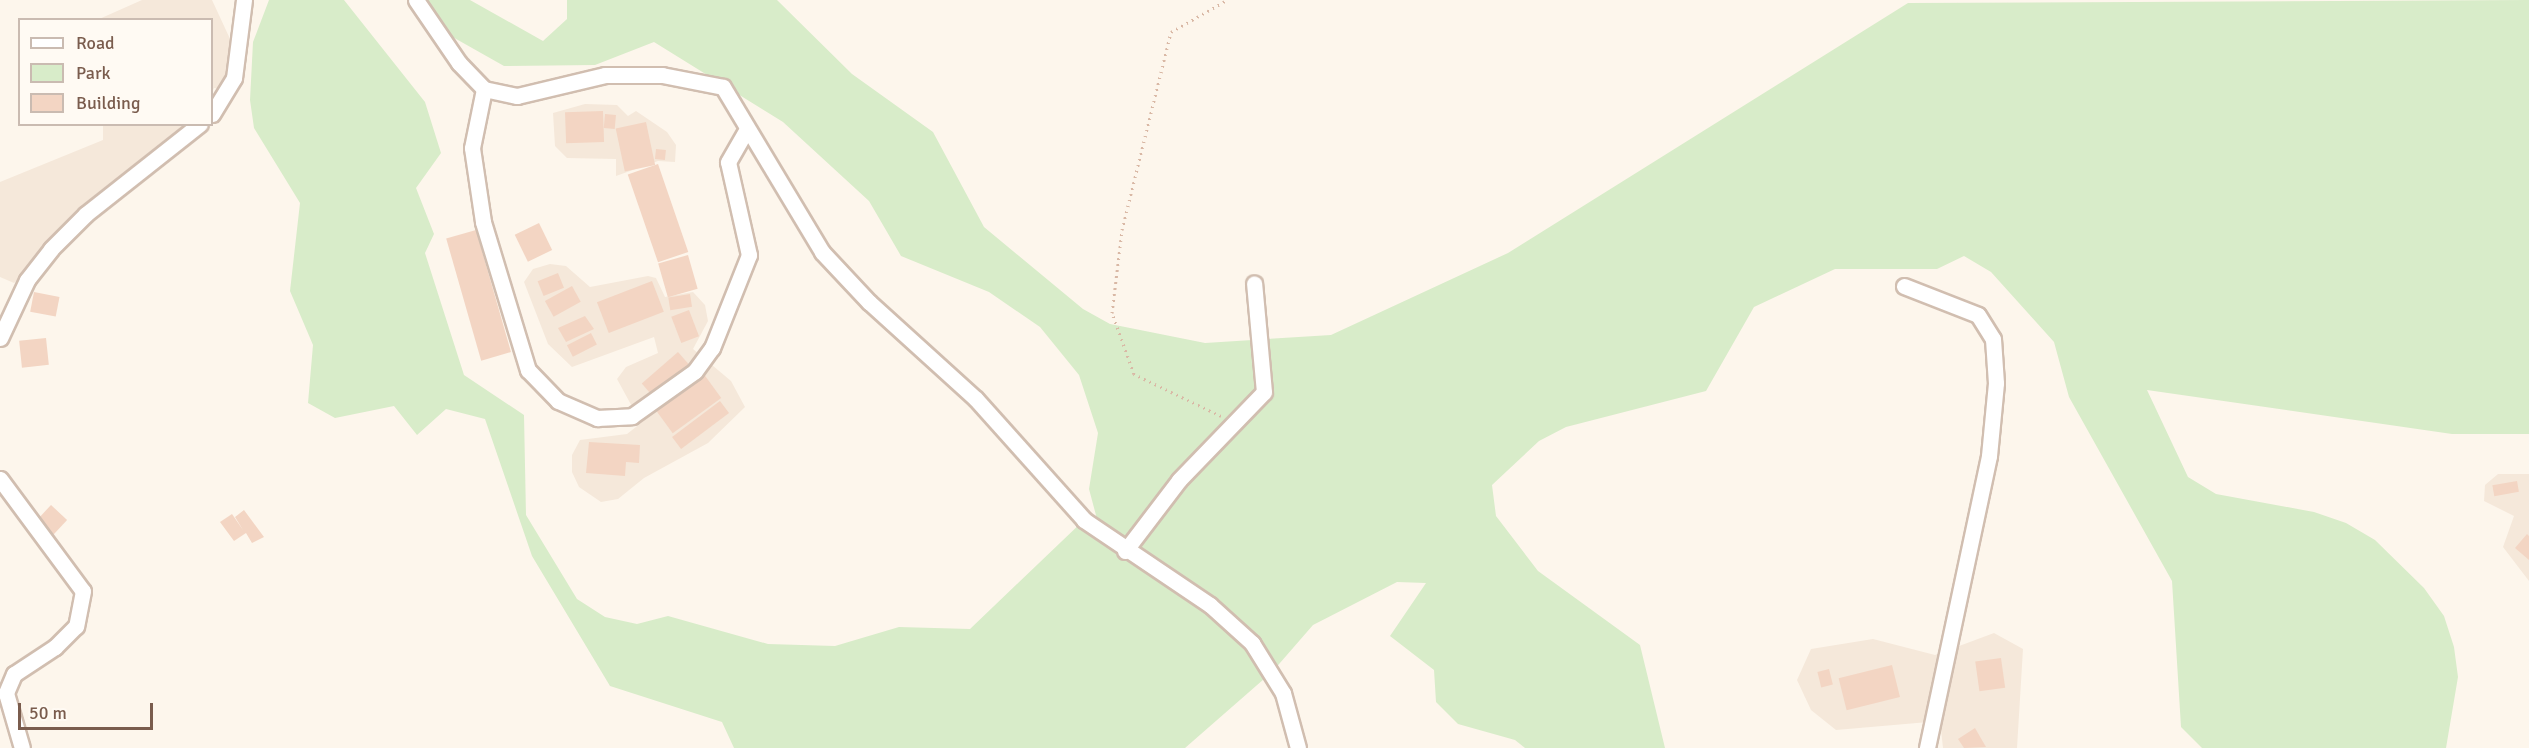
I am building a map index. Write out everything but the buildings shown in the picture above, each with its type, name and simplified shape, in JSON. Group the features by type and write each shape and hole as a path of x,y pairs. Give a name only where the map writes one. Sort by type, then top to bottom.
{"street":[{"path":"213,112 234,78 244,0"},
{"path":"416,0 459,63 484,88 517,96 604,75 708,80 736,102 747,129 822,252 976,399 1084,520 1125,551 1210,605 1252,643 1283,693 1298,748"},
{"path":"484,88 472,148 483,222 524,360 558,401 597,418 632,416 694,371 712,348 749,255 728,162 747,129"},
{"path":"0,338 27,280 51,249 86,214 197,126"},
{"path":"1125,551 1231,420 1264,392 1254,283"},
{"path":"1904,286 1978,315 1993,339 1996,383 1989,456 1927,748"},
{"path":"0,479 73,573 83,591 83,609 56,647 14,674 3,692 22,748"}],"path":[{"path":"1227,0 1171,32 1122,230 1112,313 1134,374 1231,420"}],"shaded area":[{"path":"142,0 212,0 244,69 233,91 214,88 213,90 213,18 102,18"},
{"path":"585,104 617,105 628,116 636,111 667,132 676,145 675,162 658,161 616,176 616,159 567,158 555,146 553,113"},
{"path":"103,126 197,126 191,145 165,163 151,157 14,283 0,277 0,182 103,140"},
{"path":"550,264 566,266 590,287 648,276 656,278 665,297 693,292 705,305 708,321 693,349 731,381 745,407 708,443 644,478 618,499 601,502 579,487 572,472 572,455 580,440 627,434 641,423 617,379 626,367 658,353 654,337 572,367 548,344 524,282 533,269"},
{"path":"2498,474 2529,474 2529,581 2503,547 2514,516 2484,501 2485,485"},
{"path":"1994,633 2023,649 2017,748 1943,748 1940,721 1836,730 1811,710 1797,680 1811,649 1873,639 1935,655"}],"green space":[{"path":"269,0 344,0 425,102 441,153 416,188 434,234 425,253 464,375 524,415 526,515 577,599 605,617 637,624 668,616 768,644 835,646 899,627 970,629 1084,520 1097,519 1089,489 1098,433 1079,375 1040,327 989,292 901,256 869,201 783,122 654,42 595,65 504,66 426,22 426,0 470,0 543,41 567,19 567,0 777,0 852,74 933,132 984,227 1083,309 1110,324 1205,343 1331,335 1508,253 1908,3 2529,0 2529,434 2452,434 2147,390 2188,477 2216,494 2314,512 2346,523 2375,540 2424,588 2444,616 2454,647 2458,677 2446,748 2202,748 2181,727 2172,581 2069,397 2054,342 1991,272 1964,256 1937,269 1835,269 1754,307 1706,391 1566,427 1539,441 1492,485 1496,516 1538,571 1640,645 1665,748 1525,748 1515,740 1458,724 1436,702 1434,670 1390,636 1426,583 1397,582 1313,625 1273,671 1185,748 734,748 722,722 610,686 532,556 485,419 446,409 417,435 394,406 335,418 308,403 313,345 290,291 300,203 254,128 250,100 253,42"}]}
